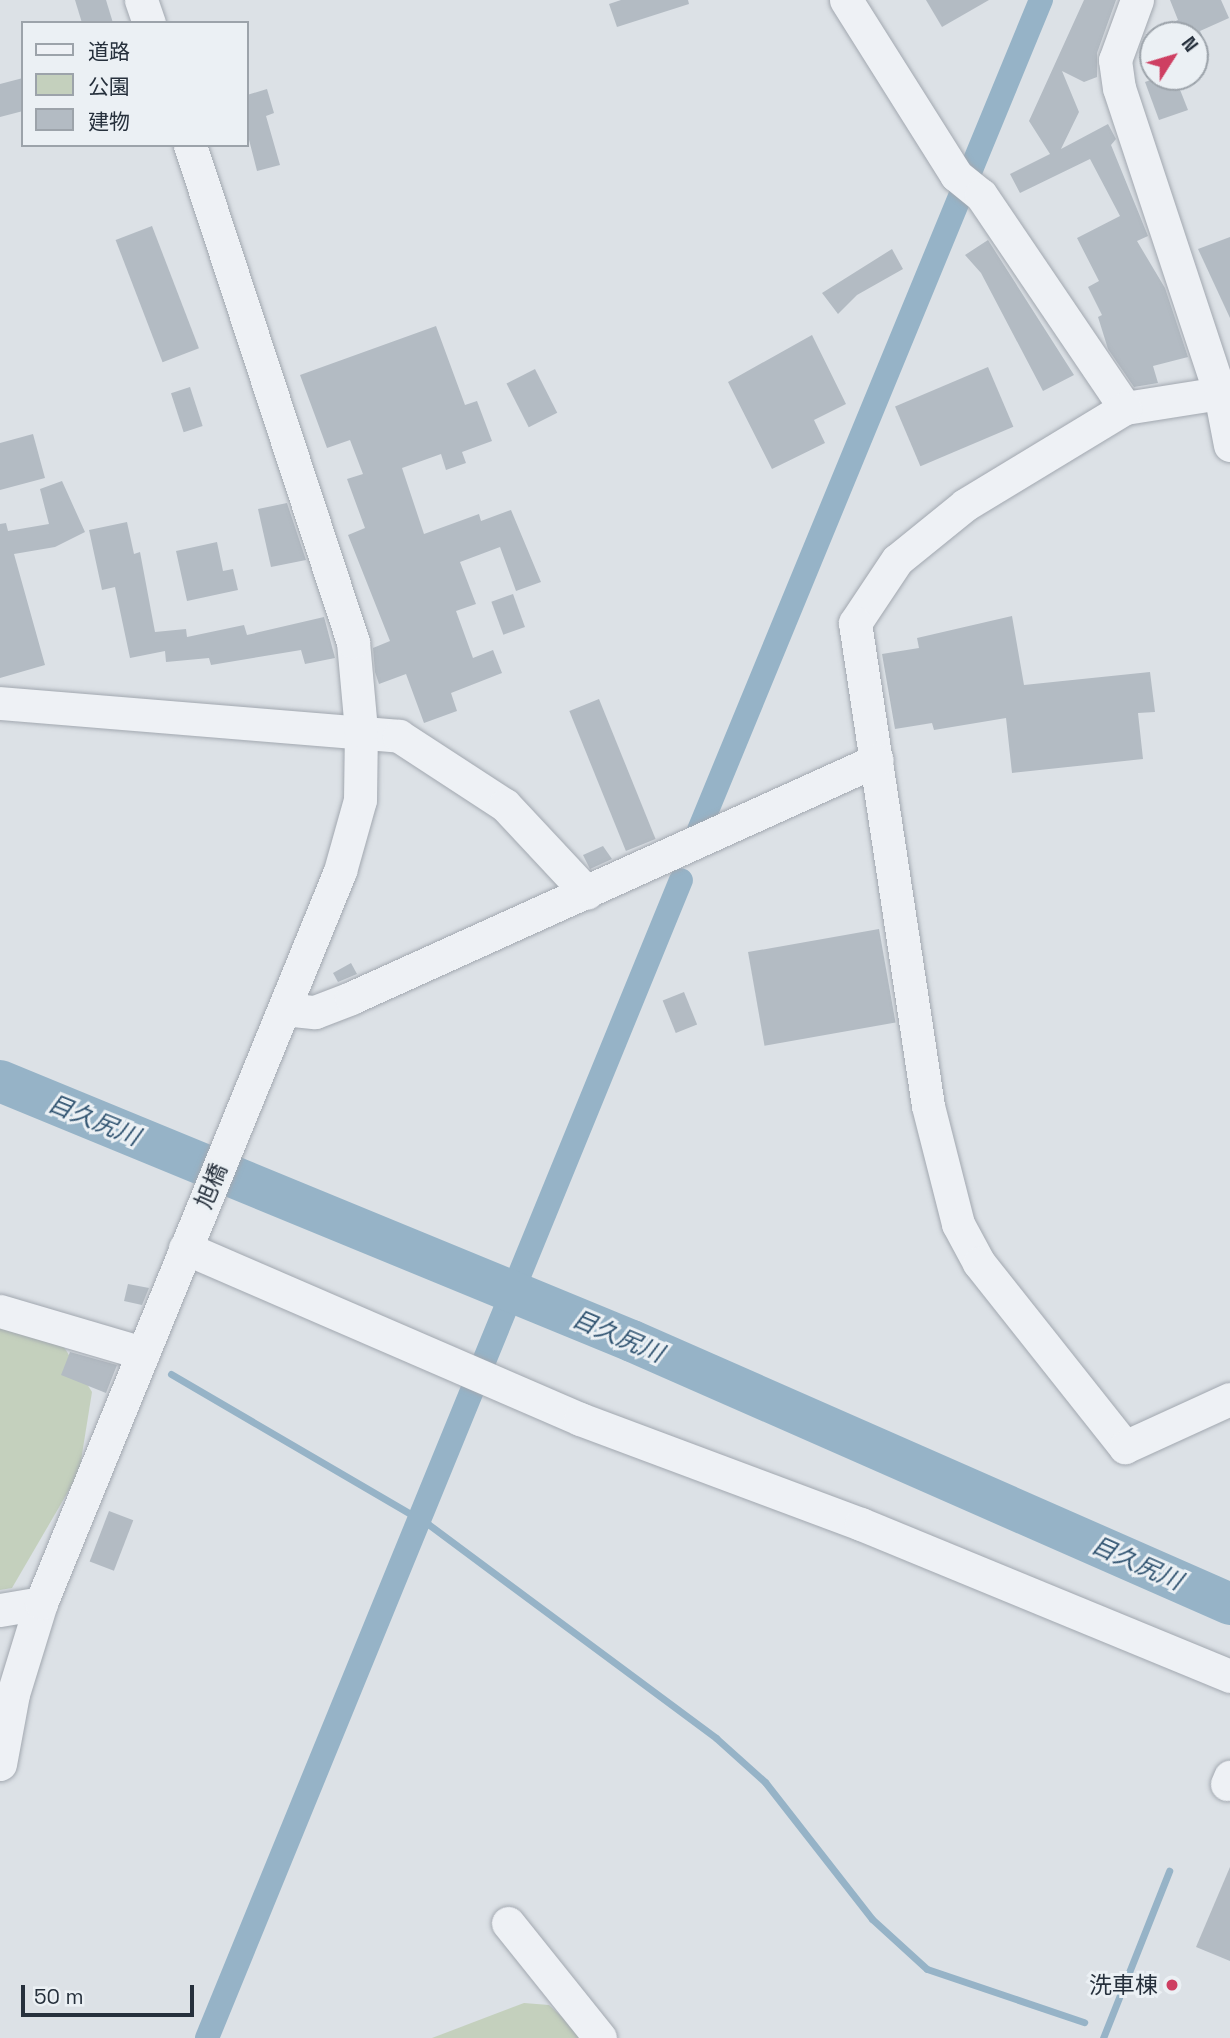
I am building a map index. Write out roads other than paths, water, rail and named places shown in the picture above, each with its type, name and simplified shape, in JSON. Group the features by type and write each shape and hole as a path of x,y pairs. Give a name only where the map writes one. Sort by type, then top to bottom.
{"street":[{"path":"141,0 148,21"},
{"path":"846,0 969,185 1125,408"},
{"path":"1137,0 1115,60 1119,88 1225,392 1230,446"},
{"name":"旭橋","path":"0,1764 13,1694 41,1603 340,871 360,800 361,730 353,642 191,147"},
{"path":"1225,392 1125,408 965,505 897,560 869,596 855,623 928,1106 958,1224 979,1263 1125,1447 1230,1399"},
{"path":"0,703 361,730 400,736 505,805 587,893"},
{"path":"284,1009 315,1012 587,893 877,760"},
{"path":"186,1244 366,1330 580,1419 861,1524 1230,1676"},
{"path":"0,1311 143,1353"},
{"path":"0,1610 41,1603"},
{"path":"508,1923 600,2038"}],"waterway":[{"path":"699,830 1041,0"},
{"path":"207,2038 681,880"},
{"name":"目久尻川","path":"0,1081 632,1341 1230,1604"},
{"path":"171,1374 428,1524 716,1738 765,1782 872,1919 927,1969 1084,2022"},
{"path":"1103,2038 1169,1871"}],"place":[{"name":"洗車棟","path":"1172,1985"}]}
